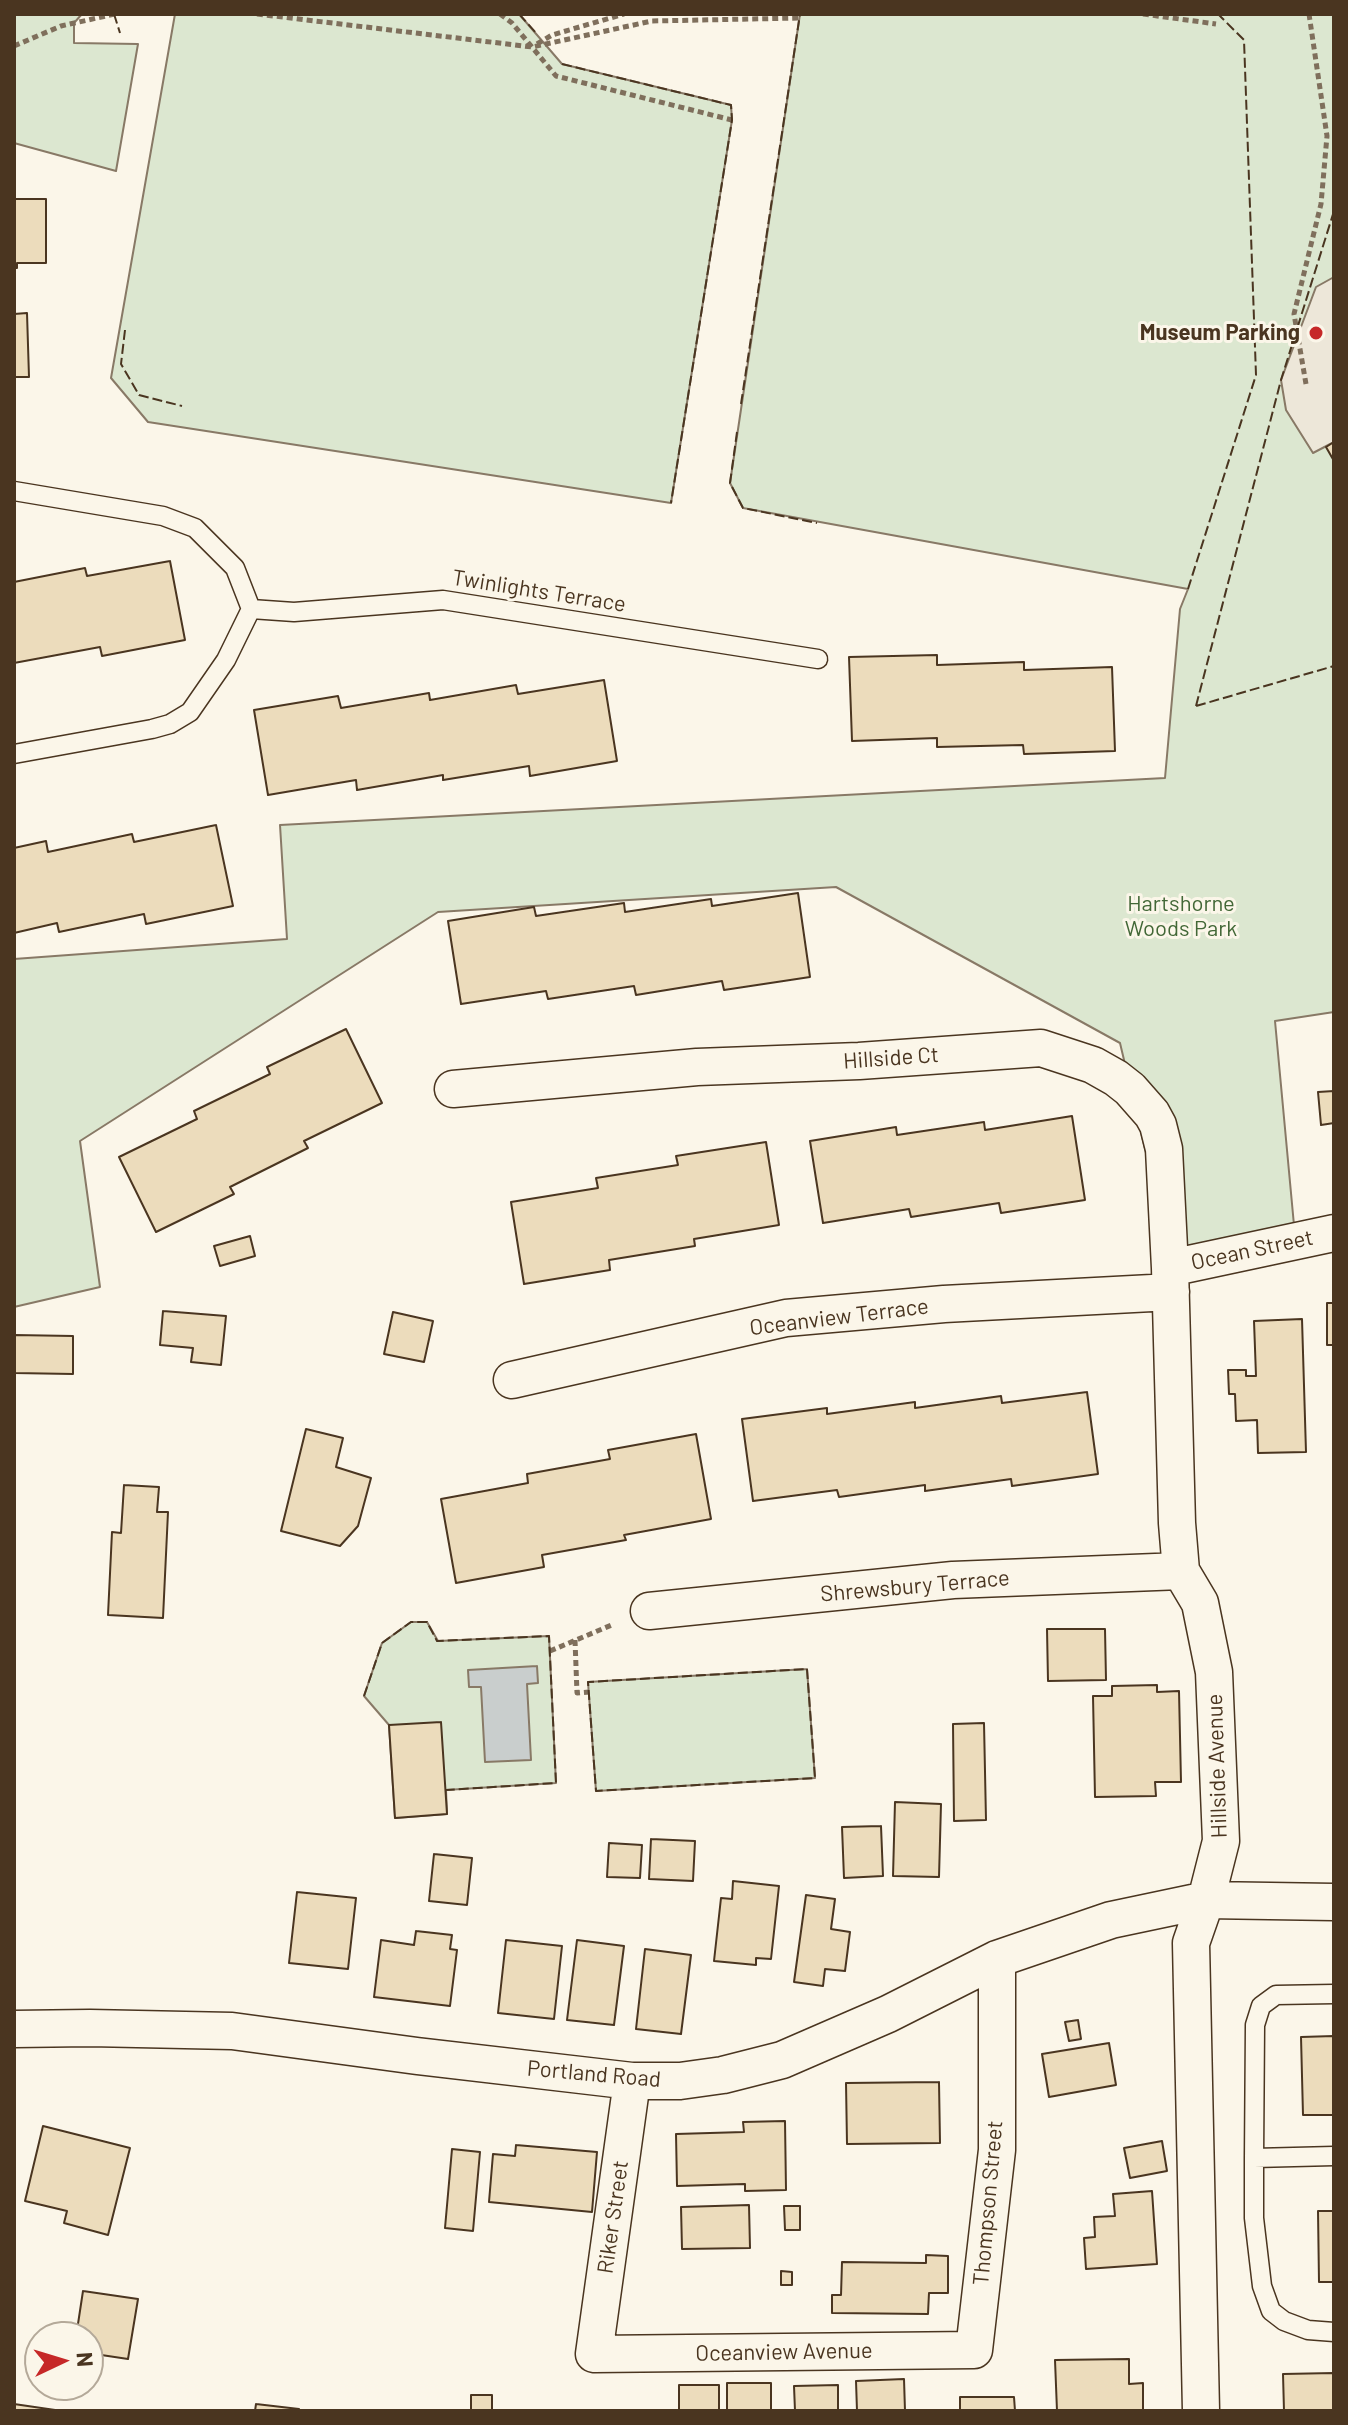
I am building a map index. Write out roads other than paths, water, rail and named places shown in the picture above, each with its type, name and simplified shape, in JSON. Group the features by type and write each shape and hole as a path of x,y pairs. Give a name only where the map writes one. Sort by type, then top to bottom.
{"street":[{"name":"Hillside Ct","path":"453,1089 697,1067 859,1061 1041,1048 1093,1065 1116,1078 1152,1114 1164,1149 1170,1280"},
{"name":"Ocean Street","path":"1170,1280 1334,1233"},
{"name":"Oceanview Terrace","path":"512,1380 786,1318 1170,1280"},
{"name":"Hillside Avenue","path":"1170,1280 1181,1571 1200,1603 1214,1672 1221,1841 1191,1943 1201,2411"},
{"name":"Shrewsbury Terrace","path":"649,1611 953,1580 1181,1571"},
{"name":"Portland Road","path":"14,2029 232,2031 632,2081 680,2081 723,2075 782,2060 888,2014 997,1959 1111,1920 1206,1900 1334,1902"},
{"name":"Thompson Street","path":"974,2350 997,2150 997,1959"},
{"name":"Riker Street","path":"594,2354 632,2081"},
{"name":"Oceanview Avenue","path":"594,2354 974,2350"}],"lane":[{"path":"14,491 163,516 195,528 235,568 251,609 226,660 190,712 170,724 14,754"},
{"name":"Twinlights Terrace","path":"251,609 294,612 443,600 818,659"},
{"path":"1334,1994 1276,1995 1261,2006 1255,2025 1254,2158 1254,2218 1262,2286 1271,2311 1284,2321 1308,2330 1334,2332"},
{"path":"1254,2158 1334,2156"}],"place":[{"name":"Museum Parking","path":"1316,333"}],"park label":[{"name":"Hartshorne Woods Park","path":"1181,916"}]}
